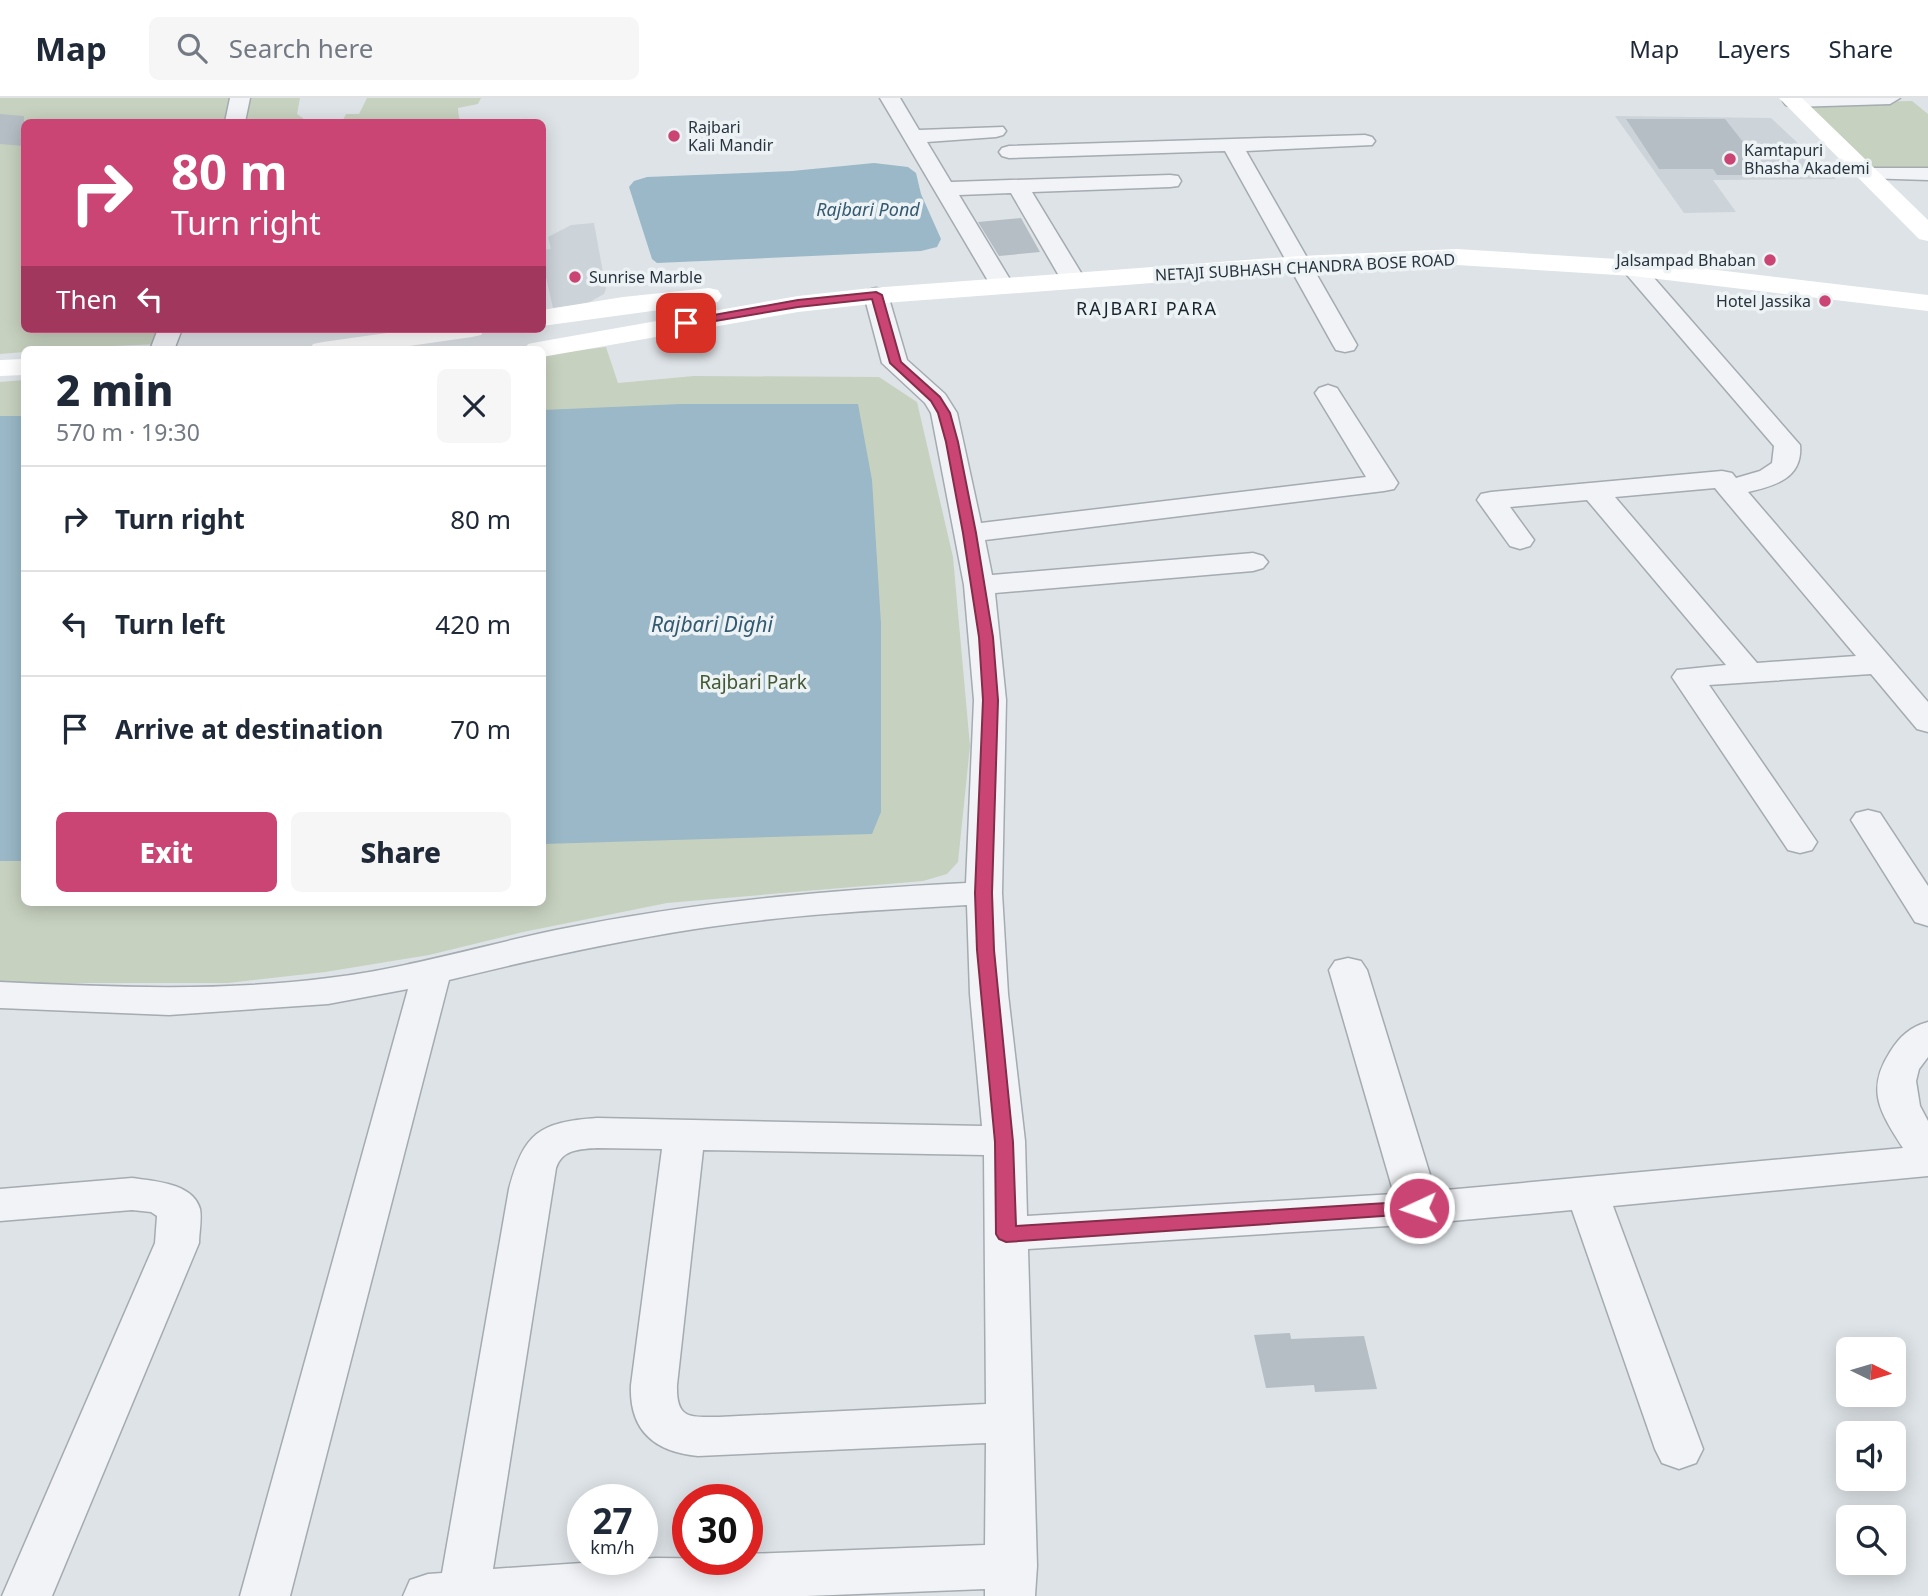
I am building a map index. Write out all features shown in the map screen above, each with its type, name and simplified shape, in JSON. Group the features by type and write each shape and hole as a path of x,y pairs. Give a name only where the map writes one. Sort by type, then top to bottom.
{"street":[{"path":"236,119 240,98"},
{"path":"890,98 1002,286"},
{"path":"1792,100 1890,98"},
{"path":"1792,100 1928,234"},
{"path":"912,137 996,131"},
{"path":"1806,138 1833,139"},
{"path":"1009,152 1365,141"},
{"path":"1232,145 1345,345"},
{"path":"1870,174 1928,174"},
{"path":"943,189 1170,181"},
{"path":"1018,186 1074,281"},
{"name":"NETAJI SUBHASH CHANDRA BOSE ROAD","path":"546,349 798,304 876,295 1300,264 1457,257 1633,268 1928,303"},
{"path":"1633,268 1787,445 1788,459 1780,472 1762,482 1729,487"},
{"name":"NETAJI SUBHASH CHANDRA BOSE ROAD","path":"546,317 623,305 750,292 932,290"},
{"path":"876,295 895,363 936,399 944,413 979,585 990,700 984,893 987,972 1004,1142 1011,1581 656,1580 446,1594 530,1189 540,1154 553,1144 575,1135 1004,1142"},
{"path":"351,346 444,333"},
{"path":"0,368 21,367"},
{"path":"0,378 21,377"},
{"path":"970,533 1384,483 1328,393"},
{"path":"1520,540 1491,500 1721,479 1928,722"},
{"path":"1595,491 1749,673"},
{"path":"979,585 1253,562"},
{"path":"1800,842 1688,677 1880,664"},
{"path":"1868,820 1928,914"},
{"path":"0,995 169,1002 328,991 432,972 556,942 696,917 823,902 984,893"},
{"path":"1348,970 1419,1208"},
{"path":"265,1596 432,972"},
{"path":"1928,1035 1922,1038 1899,1066 1894,1093 1928,1155"},
{"path":"684,1135 653,1385 653,1407 664,1425 676,1433 699,1436 838,1433 1010,1422"},
{"path":"1006,1234 1419,1208 1928,1161"},
{"path":"1587,1193 1679,1449"},
{"path":"0,1205 132,1194 162,1198 179,1210 177,1243 27,1596"}],"shaded area":[{"name":"Kamtapuri Bhasha Akademi","path":"1615,116 1771,118 1836,179 1713,180 1736,212 1684,213"},
{"name":"Sunrise Marble","path":"594,223 606,289 604,294 586,304 553,308 546,277 546,250 551,249 548,237 571,225"}],"green space":[{"path":"0,98 237,98 232,119 21,119 21,333 162,333 158,344 21,346 21,352 0,354"},
{"path":"249,98 300,98 297,114 304,119 245,119"},
{"path":"367,98 481,98 478,104 458,108 460,119 344,119 346,114 359,114"},
{"path":"1912,101 1928,114 1928,168 1873,169 1800,103"},
{"name":"Rajbari Park","path":"606,347 618,383 694,376 879,377 917,402 953,557 970,746 958,862 947,874 923,881 667,903 523,932 429,955 325,972 228,983 0,983 0,382 21,380 21,906 546,906 546,355"}],"water":[{"name":"Rajbari Pond","path":"874,163 908,167 916,173 921,194 941,239 937,247 921,251 657,263 652,259 629,187 634,181 647,177 792,171"},
{"name":"Rajbari Dighi","path":"681,404 858,404 872,480 881,624 881,812 872,834 546,844 546,410"},
{"path":"0,416 21,416 21,861 0,861"}],"building":[{"path":"0,114 24,116 24,119 21,119 21,146 0,144"},
{"path":"1626,119 1725,119 1769,175 1717,175 1713,169 1659,169"},
{"path":"1021,218 1040,252 999,256 978,222"},
{"path":"1290,1333 1291,1339 1364,1336 1377,1389 1315,1392 1314,1385 1266,1388 1254,1335"}],"place":[{"name":"Rajbari Kali Mandir","path":"674,136"},
{"name":"Kamtapuri Bhasha Akademi","path":"1730,159"},
{"name":"Jalsampad Bhaban","path":"1770,260"},
{"name":"Sunrise Marble","path":"575,277"},
{"name":"Hotel Jassika","path":"1825,301"}],"district":[{"name":"RAJBARI PARA","path":"1147,308"}],"route":[{"path":"686,323 798,304 876,295 895,363 936,399 944,413 970,533 986,637 990,700 984,893 985,950 1004,1142 1006,1234 1419,1208"}]}
